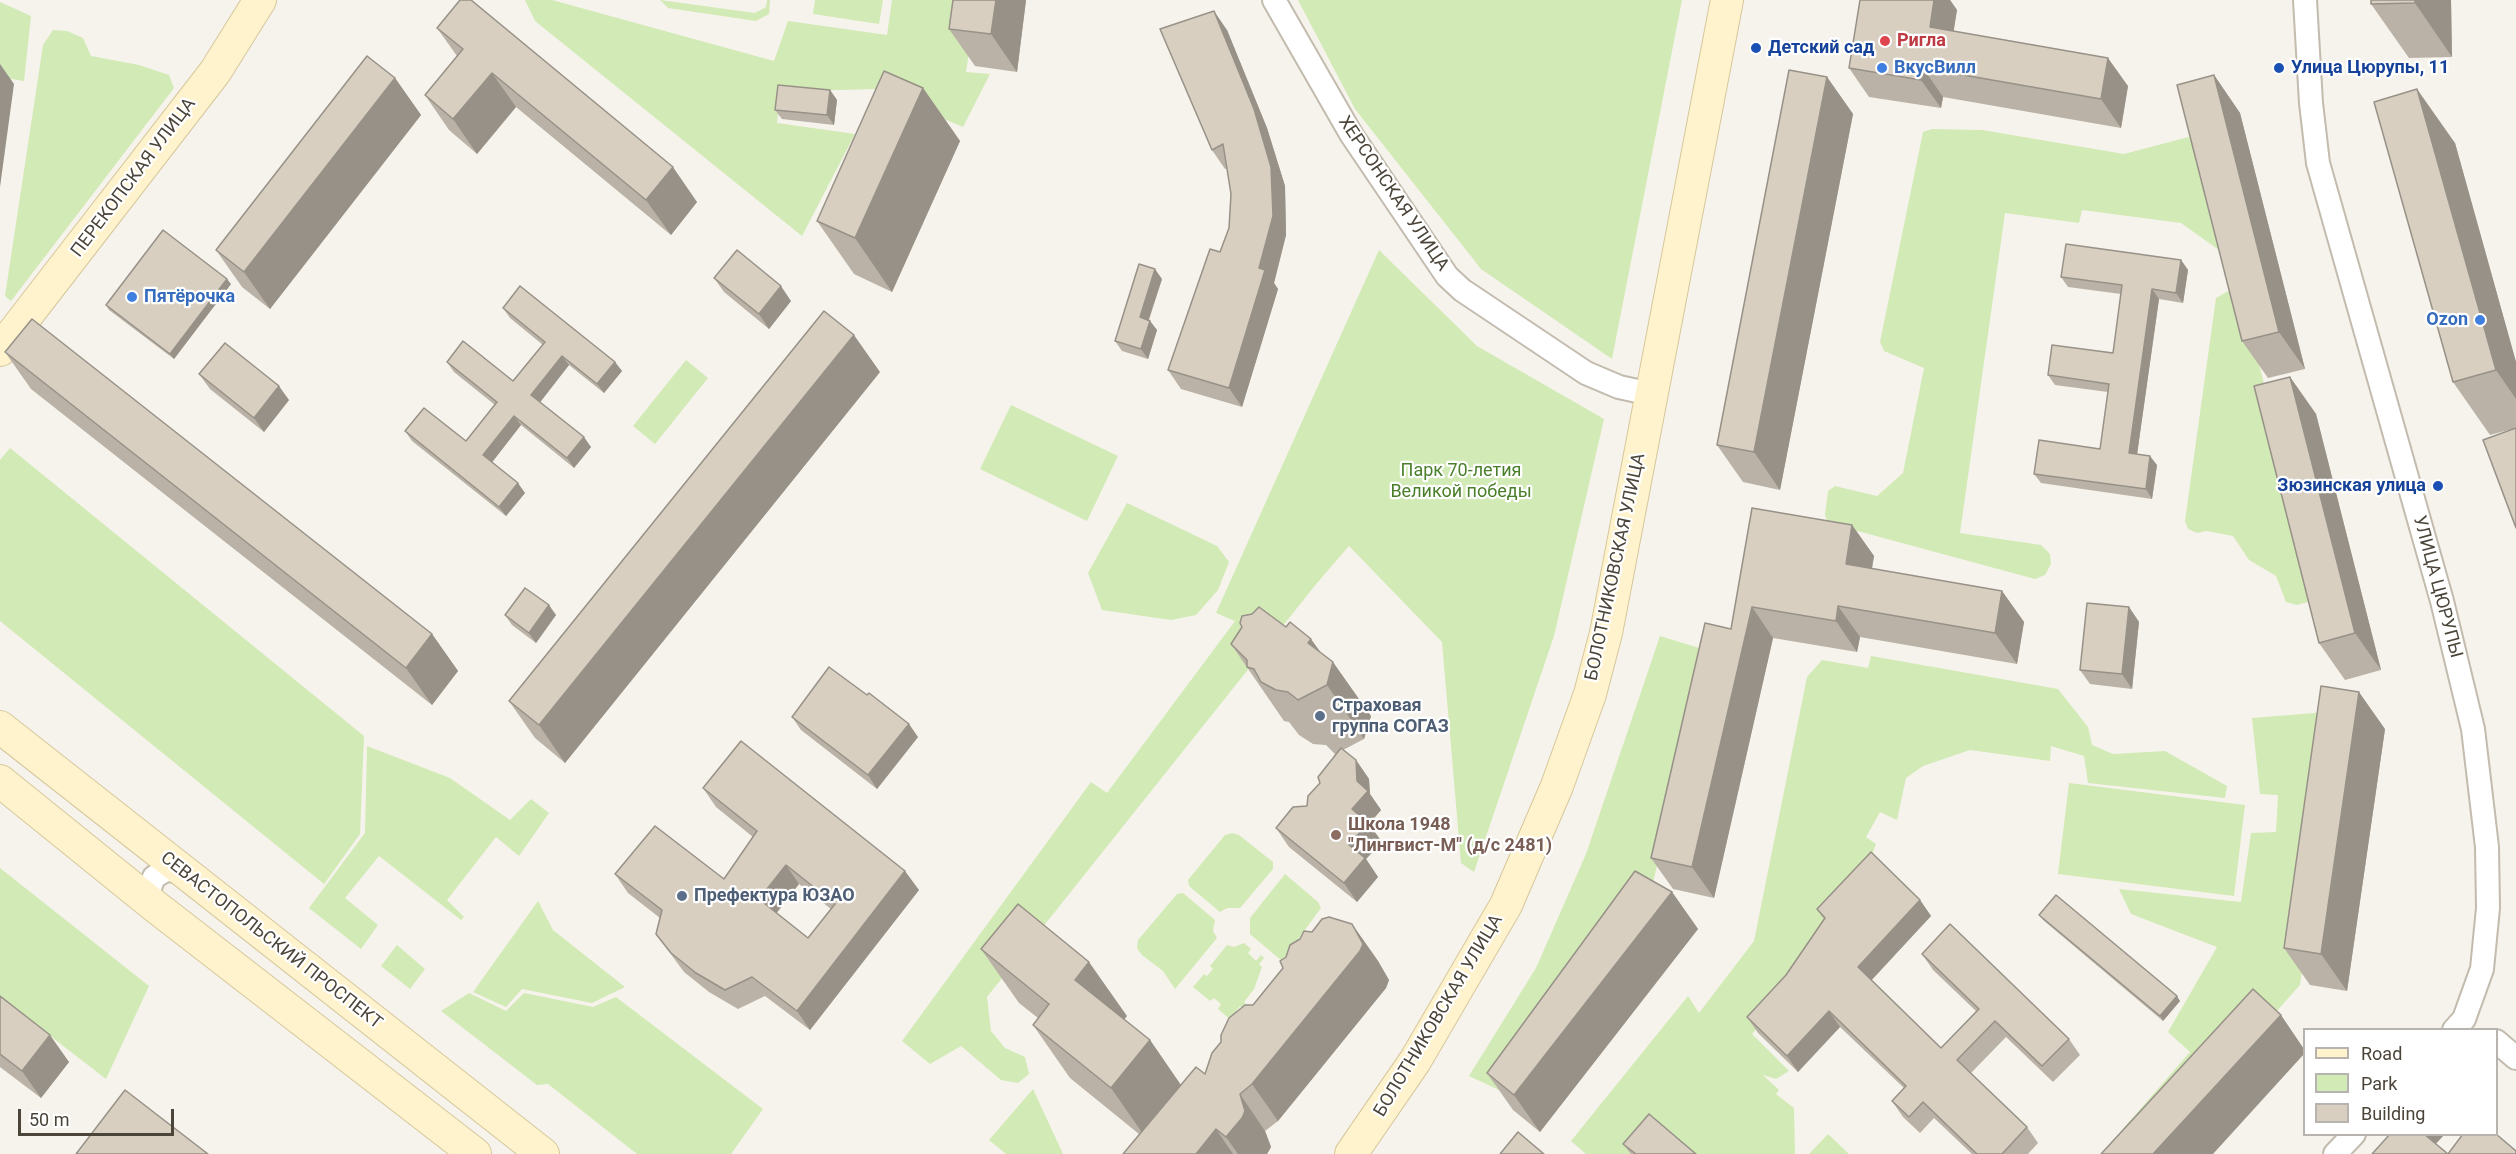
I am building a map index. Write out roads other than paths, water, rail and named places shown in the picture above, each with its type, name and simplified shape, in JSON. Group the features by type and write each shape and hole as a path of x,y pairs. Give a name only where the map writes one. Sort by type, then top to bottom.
{"street":[{"name":"ПЕРЕКОПСКАЯ УЛИЦА","path":"0,350 215,72 260,0"},
{"name":"ХЕРСОНСКАЯ УЛИЦА","path":"1274,0 1351,134 1446,276 1462,290 1586,372 1619,387 1651,394"},
{"name":"БОЛОТНИКОВСКАЯ УЛИЦА","path":"1351,1154 1415,1061 1483,949 1506,905 1557,786 1590,694 1606,633 1727,0"},
{"name":"УЛИЦА ЦЮРУПЫ","path":"2305,0 2311,103 2318,163 2442,601 2473,729 2487,847 2488,908 2482,969 2466,1026"},
{"name":"СЕВАСТОПОЛЬСКИЙ ПРОСПЕКТ","path":"0,727 184,874 543,1154"},
{"path":"0,781 156,908 475,1154"},
{"path":"156,908 148,893 154,877 168,869 184,874"},
{"path":"2498,1043 2516,1058"},
{"path":"2335,1154 2352,1136"}],"place":[{"name":"Ригла","path":"1885,41"},
{"name":"Детский сад","path":"1756,48"},
{"name":"ВкусВилл","path":"1882,68"},
{"name":"Улица Цюрупы, 11","path":"2279,68"},
{"name":"Пятёрочка","path":"132,297"},
{"name":"Ozon","path":"2480,320"},
{"name":"Зюзинская улица","path":"2438,486"},
{"name":"Страховая группа СОГАЗ","path":"1320,716"},
{"name":"Школа 1948 \"Лингвист-М\" (д/с 2481)","path":"1336,835"},
{"name":"Префектура ЮЗАО","path":"682,896"}],"park label":[{"name":"Парк 70-летия Великой победы","path":"1461,481"}]}
